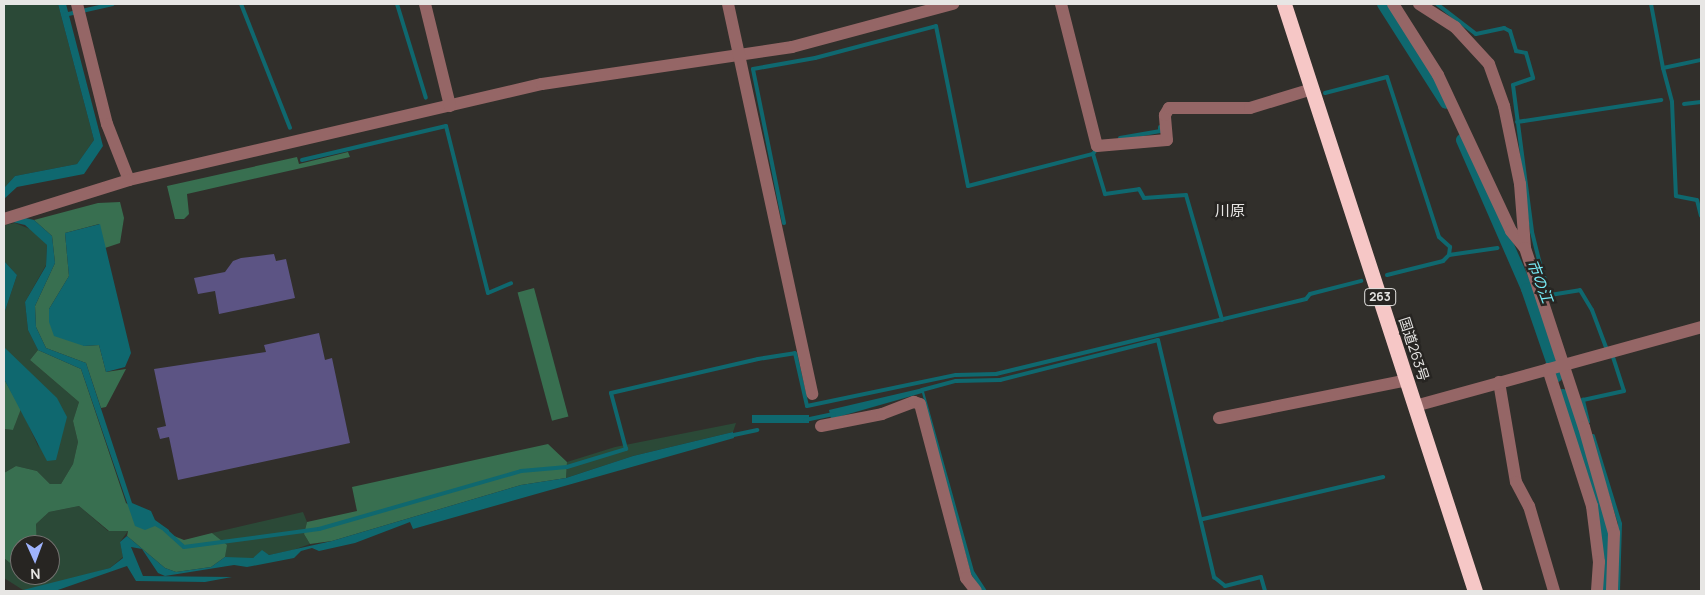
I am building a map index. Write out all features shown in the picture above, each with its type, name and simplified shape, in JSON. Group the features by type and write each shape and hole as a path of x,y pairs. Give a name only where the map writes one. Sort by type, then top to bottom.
{"highway":[{"name":"国道263号","path":"1284,4 1475,591"}],"street":[{"path":"425,4 450,106"},
{"path":"728,4 812,394"},
{"path":"4,219 129,180 450,106 610,72 740,58 953,4"},
{"path":"1061,4 1101,145 1167,140 1167,112 1250,108 1312,89"},
{"path":"1393,4 1438,75 1511,231 1525,248"},
{"path":"1420,4 1455,28 1489,64 1510,134 1525,248 1564,364 1614,533 1612,591"},
{"path":"78,10 108,124 129,180"},
{"path":"1415,406 1701,327"},
{"path":"1548,368 1592,506 1598,562 1596,591"},
{"path":"1219,418 1407,380"},
{"path":"1499,382 1516,482 1529,506 1554,591"},
{"path":"821,426 882,414 914,402 920,404 966,578 976,591"}],"green space":[{"path":"4,4 58,4 94,140 77,164 15,176 4,188"},
{"path":"348,152 350,157 187,194 189,214 184,219 175,219 167,186 297,157 299,164"},
{"path":"120,202 124,218 120,243 105,248 99,224 65,233 69,276 49,309 84,346 99,345 106,372 126,369 106,407 101,408 86,363 46,348 36,327 35,306 55,263 52,236 34,220 98,203"},
{"path":"15,223 35,231 47,245 46,265 25,302 28,330 38,350 30,360 79,402 73,421 78,442 73,464 61,484 50,484 37,471 16,466 4,473 4,429 13,430 21,409 39,448 16,363 4,347 4,314 17,275 4,261 4,225"},
{"path":"534,288 568,416 552,421 518,292"},
{"path":"38,350 81,369 126,503 169,534 184,540 212,533 227,545 225,557 211,567 176,572 165,568 127,536 128,531 109,531 79,506 49,512 36,524 37,535 10,535 10,563 4,558 4,473 16,466 37,471 50,484 61,484 73,464 78,442 73,421 79,402 30,360"},
{"path":"4,379 21,409 13,430 4,429"},
{"path":"736,423 733,432 633,456 566,478 567,462 615,447"},
{"path":"548,444 567,462 566,478 521,485 332,541 310,544 304,534 307,522 357,511 352,487"},
{"path":"79,506 108,531 128,531 120,542 123,557 110,568 60,582 60,535 37,535 36,524 49,512"},
{"path":"303,512 307,522 304,534 310,544 293,550 269,555 262,551 253,558 239,560 225,557 226,545 212,533"},
{"path":"4,558 10,563 10,582 4,578"},
{"path":"15,585 50,585 36,589 23,590"}],"water":[{"path":"58,4 66,4 103,146 84,174 17,187 4,199 4,188 15,176 77,164 94,140"},
{"path":"4,213 34,220 52,236 55,263 35,306 36,327 46,348 86,363 132,503 151,511 155,520 169,530 169,534 155,526 145,530 135,526 81,369 38,350 28,330 25,302 46,266 47,245 25,225 4,220"},
{"path":"100,224 131,353 125,367 106,372 99,345 84,346 54,336 49,322 49,309 69,276 65,233"},
{"path":"4,261 17,275 4,314"},
{"path":"4,347 57,398 67,417 56,460 47,461 4,379"},
{"path":"923,388 974,571 987,591 982,591 971,574 922,393 831,419 829,410"},
{"path":"752,415 809,415 809,423 752,423"},
{"path":"733,432 734,438 413,529 410,522 355,543 319,551 312,548 301,551 294,558 247,567 234,565 165,576 158,573 142,549 131,547 143,576 232,577 205,582 136,581 127,566 55,591 23,590 43,585 60,585 60,581 110,568 123,558 120,542 127,536 165,568 176,572 211,567 225,557 253,558 262,550 269,555 332,541 521,485 566,478 633,456"}],"building":[{"path":"274,254 276,261 286,259 295,298 219,314 215,291 198,294 194,278 225,272 233,261 241,258"},
{"path":"319,333 325,360 332,358 350,443 178,480 169,437 160,439 157,428 166,426 154,369 266,352 264,345"}],"waterway":[{"path":"64,15 113,4"},
{"path":"241,4 290,128"},
{"path":"397,4 426,98"},
{"name":"市の江","path":"1383,4 1446,103"},
{"path":"1437,4 1476,34 1504,28 1510,31 1516,51 1526,53 1533,78 1513,85 1532,232 1540,264 1550,295 1580,290 1592,310 1607,350"},
{"path":"1651,4 1663,68 1701,60"},
{"path":"784,223 753,69 815,58 936,26 968,186 1093,154 1097,148"},
{"path":"1663,68 1672,102 1676,196 1697,200 1701,216"},
{"path":"1325,93 1387,77 1439,237 1450,247 1449,255 1497,248"},
{"path":"1517,122 1661,100"},
{"path":"1684,104 1701,102"},
{"path":"302,160 446,126 488,293 511,283"},
{"path":"1120,138 1160,131 1160,127"},
{"name":"市の江","path":"1462,140 1527,289 1557,376"},
{"path":"1093,154 1105,194 1139,189 1144,198 1186,195 1222,320"},
{"path":"1387,275 1443,261 1449,255"},
{"path":"165,530 184,547 319,529 521,471 567,467 626,449 611,393 758,359 795,353 807,406 956,375 996,374 1306,299 1310,294 1361,281"},
{"path":"922,390 956,381 1000,380 1158,340 1214,577 1225,586 1261,577 1265,591"},
{"path":"1588,422 1583,400 1624,391 1612,354"},
{"name":"市の江","path":"1563,395 1602,513 1606,541 1604,591"},
{"path":"805,420 833,414"},
{"path":"729,436 757,430"},
{"path":"1593,436 1620,524 1618,591"},
{"path":"1203,519 1383,477"}],"district":[{"name":"川原","path":"1230,211"}]}
